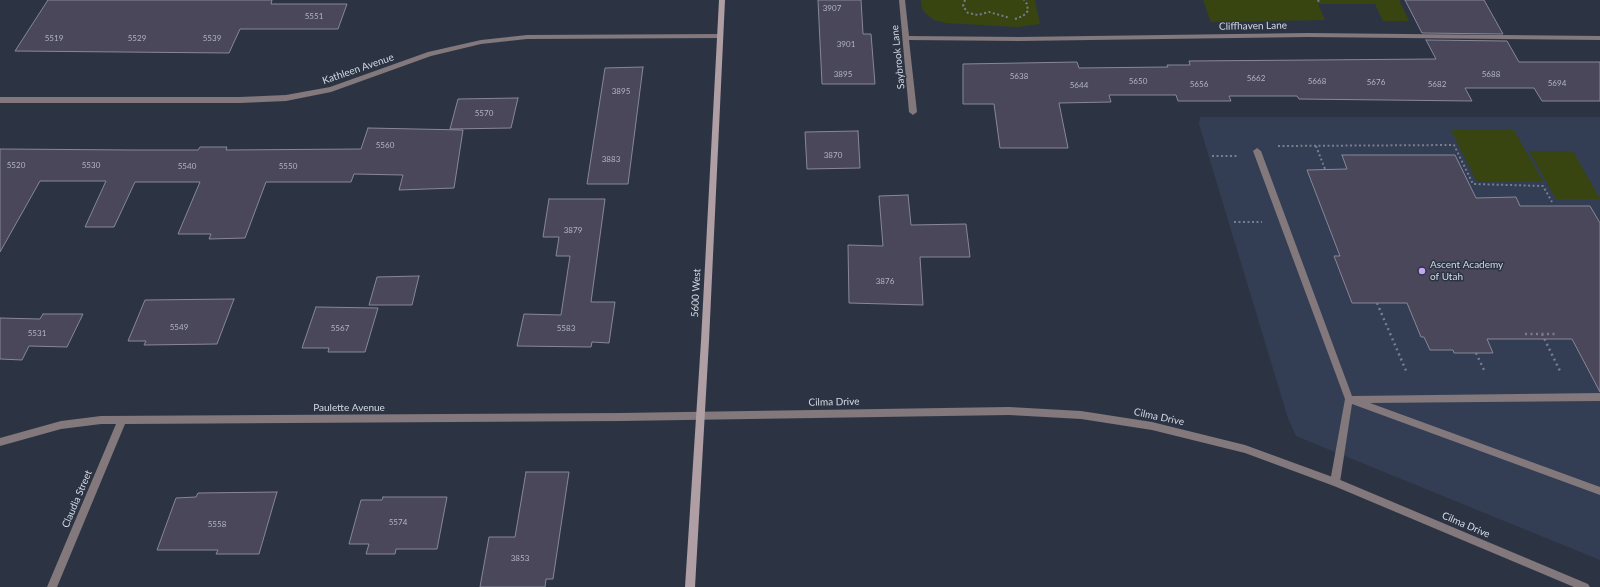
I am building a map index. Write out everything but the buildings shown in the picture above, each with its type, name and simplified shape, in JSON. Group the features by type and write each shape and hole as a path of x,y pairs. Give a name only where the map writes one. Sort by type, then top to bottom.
{"main road":[{"name":"5600 West","path":"690,587 722,0"}],"street":[{"name":"Saybrook Lane","path":"902,0 913,112"},
{"name":"Cliffhaven Lane","path":"906,38 1019,39 1308,35 1600,38"},
{"name":"Kathleen Avenue","path":"0,100 240,100 286,98 332,90 430,54 455,47 487,41 527,37 720,36"},
{"path":"1257,151 1349,399 1335,482"},
{"path":"1349,399 1600,397"},
{"path":"1349,399 1600,491"},
{"name":"Cilma Drive","path":"700,415 1009,411 1081,415 1152,426 1245,449 1335,482 1585,587"},
{"name":"Paulette Avenue","path":"0,442 61,425 101,420 700,415"},
{"name":"Claudia Street","path":"52,587 122,420"}],"path":[{"path":"964,0 963,6 965,10 973,15 989,12 1010,18 1016,18 1023,16 1028,11 1027,4 1024,0"},
{"path":"1318,0 1320,4"},
{"path":"1277,146 1454,145 1473,184 1543,186 1552,202"},
{"path":"1316,146 1325,169"},
{"path":"1234,222 1283,222"},
{"path":"1377,303 1407,373"},
{"path":"1525,334 1557,334"},
{"path":"1542,334 1560,371"},
{"path":"1476,353 1485,372"}],"shaded area":[{"name":"Ascent Academy of Utah","path":"1200,117 1600,117 1600,560 1296,436 1288,418 1199,124"}],"green space":[{"path":"921,0 1035,0 1040,24 1017,27 946,23 934,20 925,13 922,8"},
{"path":"1203,0 1399,0 1409,21 1383,21 1375,4 1318,4 1325,20 1211,22"},
{"path":"1451,130 1514,130 1543,181 1477,182"},
{"path":"1529,151 1573,151 1600,199 1556,199"}],"place":[{"name":"Ascent Academy of Utah","path":"1422,271"}]}
